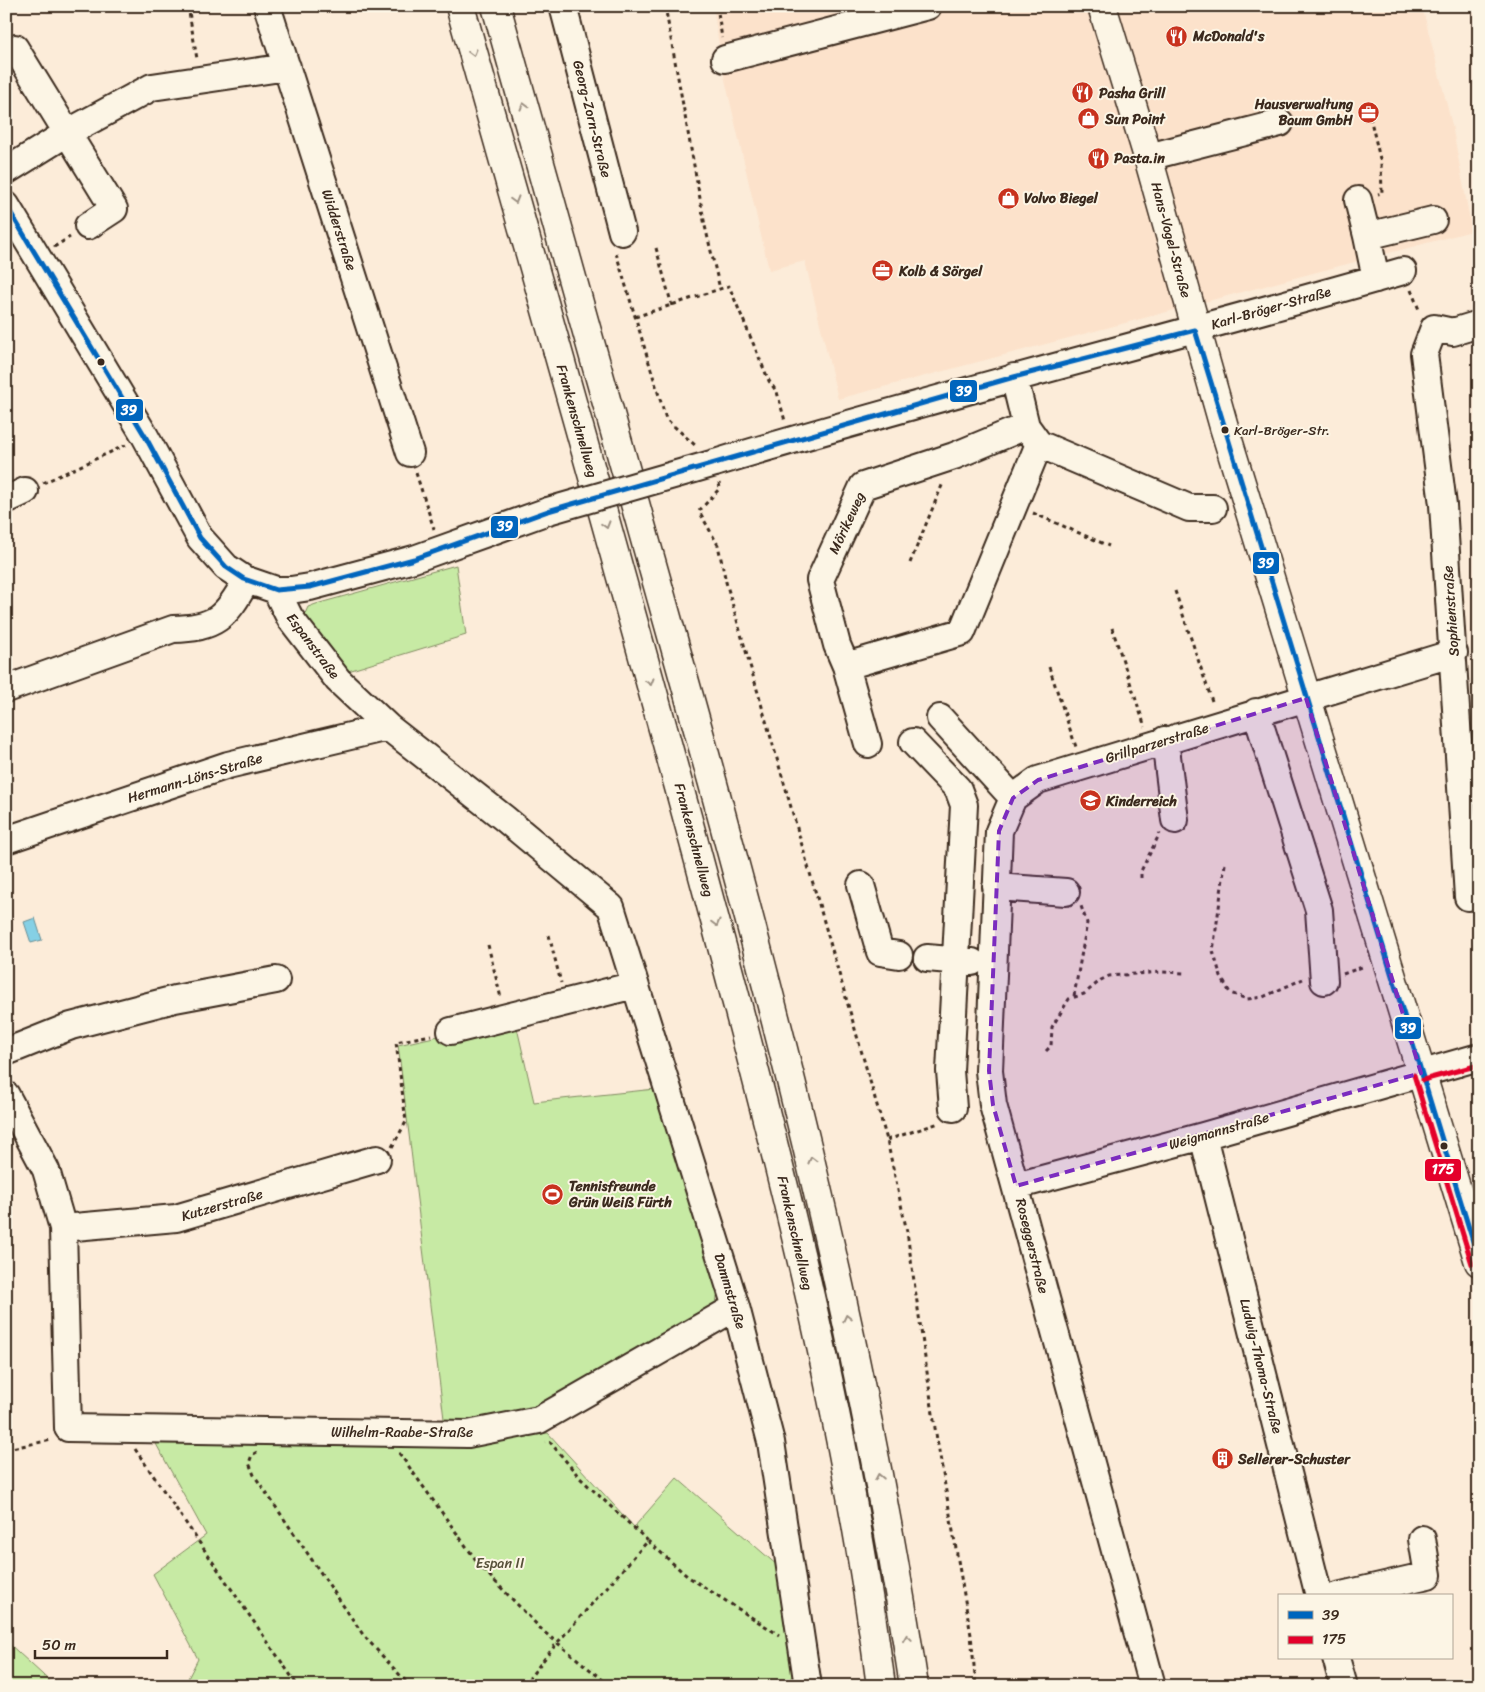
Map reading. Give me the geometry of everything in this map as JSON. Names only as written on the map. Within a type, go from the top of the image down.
[{"type":"main road","name":"Frankenschnellweg","points":[[460,6],[674,766],[778,1158],[836,1422],[859,1548],[881,1686]]},
{"type":"main road","points":[[496,6],[712,777],[810,1152],[867,1415],[896,1568],[914,1686]]},
{"type":"main road","name":"Hans-Vogel-Straße","points":[[1102,6],[1148,157],[1195,330],[1385,959],[1479,1262]]},
{"type":"street","name":"Widderstraße","points":[[267,6],[410,453]]},
{"type":"street","name":"Georg-Zorn-Straße","points":[[563,6],[622,232]]},
{"type":"street","points":[[725,59],[856,15],[928,6]]},
{"type":"street","points":[[11,50],[67,133],[114,209],[88,226]]},
{"type":"street","points":[[6,171],[67,133],[152,87],[287,67]]},
{"type":"street","points":[[1148,157],[1280,124]]},
{"type":"street","points":[[1358,200],[1376,279]]},
{"type":"street","points":[[9,214],[145,436],[200,538],[226,567],[246,580],[276,590]]},
{"type":"street","points":[[1367,236],[1433,220]]},
{"type":"street","name":"Karl-Bröger-Straße","points":[[276,590],[310,587],[441,549],[548,511],[1014,377],[1195,330],[1402,271]]},
{"type":"street","points":[[1434,328],[1453,332],[1479,324]]},
{"type":"street","name":"Sophienstraße","points":[[1434,328],[1424,354],[1443,505],[1454,653],[1468,897]]},
{"type":"street","points":[[846,666],[962,632],[1014,505],[1032,435],[1014,377]]},
{"type":"street","points":[[1032,435],[1189,508],[1214,508]]},
{"type":"street","name":"Mörikeweg","points":[[868,744],[846,666],[837,646],[820,580],[863,486],[954,456],[1032,435]]},
{"type":"street","points":[[6,689],[172,629],[196,629],[212,624],[234,604],[246,580]]},
{"type":"street","name":"Espanstraße","points":[[276,590],[290,618],[338,680],[388,727],[504,818],[611,907]]},
{"type":"street","name":"Grillparzerstraße","points":[[1013,798],[1038,780],[1454,653]]},
{"type":"street","points":[[1256,712],[1319,910],[1323,975]]},
{"type":"street","points":[[940,718],[1013,798]]},
{"type":"street","name":"Hermann-Löns-Straße","points":[[6,840],[228,765],[388,727]]},
{"type":"street","points":[[913,742],[958,789],[964,805],[950,1071],[952,1108]]},
{"type":"street","points":[[1158,742],[1175,820]]},
{"type":"street","name":"Roseggerstraße","points":[[1013,798],[999,831],[989,1071],[993,1106],[1152,1686]]},
{"type":"street","points":[[861,885],[880,952],[898,955]]},
{"type":"street","points":[[996,886],[1066,892]]},
{"type":"street","name":"Dammstraße","points":[[611,907],[736,1307],[771,1442],[808,1686]]},
{"type":"street","points":[[927,958],[993,965]]},
{"type":"street","points":[[6,1052],[71,1026],[175,999],[276,980]]},
{"type":"street","points":[[451,1030],[635,985]]},
{"type":"street","name":"Weigmannstraße","points":[[1016,1186],[1204,1136],[1479,1057]]},
{"type":"street","points":[[6,1095],[46,1170],[63,1228],[68,1428]]},
{"type":"street","name":"Ludwig-Thoma-Straße","points":[[1204,1136],[1318,1594]]},
{"type":"street","name":"Kutzerstraße","points":[[63,1228],[176,1218],[377,1159]]},
{"type":"street","name":"Wilhelm-Raabe-Straße","points":[[68,1428],[121,1428],[397,1448],[539,1420],[736,1307]]},
{"type":"street","points":[[1347,1594],[1428,1575],[1422,1539]]},
{"type":"street","points":[[1337,1660],[1344,1686]]},
{"type":"path","points":[[188,6],[201,79]]},
{"type":"path","points":[[665,6],[705,226],[720,289]]},
{"type":"path","points":[[717,6],[725,59]]},
{"type":"path","points":[[1358,200],[1382,193],[1381,163],[1370,117]]},
{"type":"path","points":[[37,258],[88,226]]},
{"type":"path","points":[[622,232],[612,241],[666,419],[715,463],[720,488],[699,511],[718,545],[726,582],[887,1140],[907,1232],[934,1419],[971,1635],[976,1686]]},
{"type":"path","points":[[656,248],[672,306]]},
{"type":"path","points":[[1402,271],[1420,312],[1434,328]]},
{"type":"path","points":[[635,317],[729,286],[769,381],[777,392],[790,441]]},
{"type":"path","points":[[16,495],[145,436]]},
{"type":"path","points":[[410,453],[441,549]]},
{"type":"path","points":[[910,563],[954,456]]},
{"type":"path","points":[[1014,505],[1109,546]]},
{"type":"path","points":[[1175,591],[1220,723]]},
{"type":"path","points":[[1112,628],[1158,742]]},
{"type":"path","points":[[1049,667],[1082,766]]},
{"type":"path","points":[[1141,878],[1141,871],[1163,828],[1175,820]]},
{"type":"path","points":[[1226,864],[1213,951],[1221,977],[1230,993],[1246,999],[1263,997],[1323,975],[1385,959]]},
{"type":"path","points":[[1066,892],[1077,894],[1087,923],[1074,996]]},
{"type":"path","points":[[549,935],[566,1002]]},
{"type":"path","points":[[488,945],[506,1017]]},
{"type":"path","points":[[1046,1051],[1051,1046],[1052,1027],[1062,1014],[1069,999],[1084,994],[1101,980],[1109,976],[1163,972],[1186,973]]},
{"type":"path","points":[[377,1159],[385,1159],[406,1122],[396,1042],[451,1030]]},
{"type":"path","points":[[6,1449],[51,1440],[68,1428]]},
{"type":"path","points":[[121,1428],[298,1686]]},
{"type":"path","points":[[540,1442],[550,1442],[580,1478],[687,1576],[768,1630],[803,1647]]},
{"type":"path","points":[[397,1448],[400,1458],[481,1567],[543,1631],[610,1686]]},
{"type":"path","points":[[267,1452],[257,1452],[252,1455],[249,1462],[254,1475],[364,1636],[410,1686]]},
{"type":"path","points":[[523,1686],[557,1643],[648,1541]]},
{"type":"highlighted area","points":[[1306,698],[1421,1073],[1016,1186],[993,1105],[989,1071],[999,831],[1013,798],[1038,780]]},
{"type":"shaded area","points":[[713,6],[1422,6],[1452,125],[1472,231],[838,399],[805,261],[769,270],[723,71]]},
{"type":"green space","points":[[456,565],[466,635],[345,672],[303,618],[308,607],[316,604]]},
{"type":"green space","name":"Tennisfreunde Grün Weiß Fürth","points":[[515,1019],[534,1102],[655,1089],[719,1286],[714,1314],[537,1413],[445,1427],[398,1045]]},
{"type":"green space","name":"Espan II","points":[[548,1433],[634,1527],[677,1478],[786,1573],[800,1686],[184,1686],[198,1659],[153,1574],[206,1535],[155,1442],[473,1442]]},
{"type":"green space","points":[[6,1641],[55,1686],[6,1686]]},
{"type":"water","points":[[35,918],[42,940],[31,943],[24,922]]},
{"type":"transit line","name":"39","points":[[6,205],[145,436],[200,538],[226,567],[244,579],[276,590],[310,587],[414,559],[548,511],[1014,377],[1195,330]]},
{"type":"transit line","name":"39","points":[[1195,330],[1479,1261]]},
{"type":"transit line","name":"175","points":[[1423,1080],[1479,1065]]},
{"type":"transit line","name":"175","points":[[1414,1075],[1472,1264]]},
{"type":"place","name":"McDonald's","points":[[1177,36]]},
{"type":"place","name":"Pasha Grill","points":[[1083,93]]},
{"type":"place","name":"Hausverwaltung Baum GmbH","points":[[1369,112]]},
{"type":"place","name":"Sun Point","points":[[1089,119]]},
{"type":"place","name":"Pasta.in","points":[[1098,158]]},
{"type":"place","name":"Volvo Biegel","points":[[1008,198]]},
{"type":"place","name":"Kolb & Sörgel","points":[[883,271]]},
{"type":"place","name":"Karl-Bröger-Str.","points":[[1225,430]]},
{"type":"place","name":"Kinderreich","points":[[1090,801]]},
{"type":"place","name":"Tennisfreunde Grün Weiß Fürth","points":[[553,1194]]},
{"type":"place","name":"Sellerer-Schuster","points":[[1222,1459]]}]
